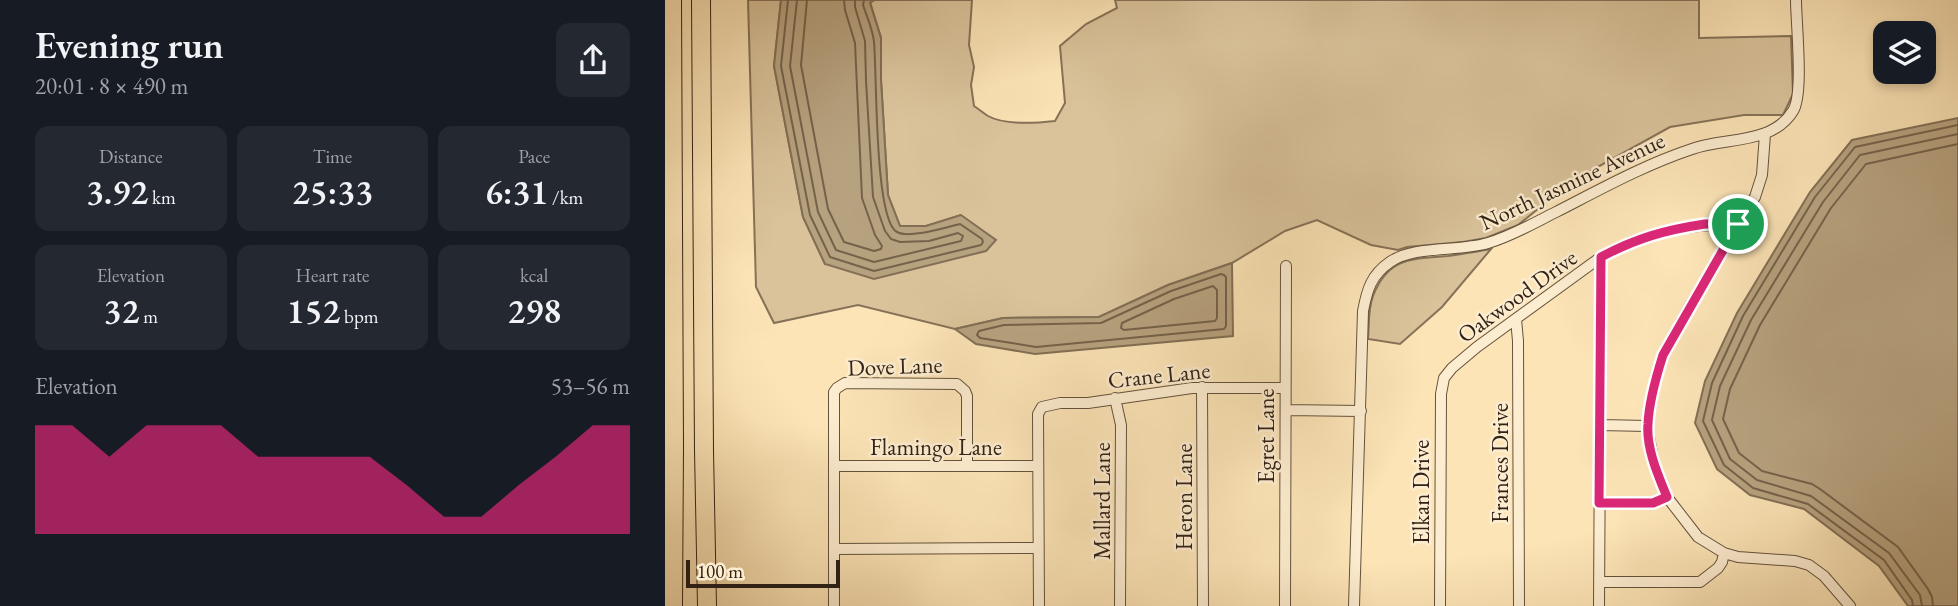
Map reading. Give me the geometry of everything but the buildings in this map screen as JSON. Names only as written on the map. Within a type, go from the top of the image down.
[{"type":"highway","points":[[672,0],[673,606]]},
{"type":"highway","points":[[701,0],[706,606]]},
{"type":"highway","points":[[673,566],[679,606]]},
{"type":"street","name":"North Jasmine Avenue","points":[[1354,606],[1363,311],[1371,280],[1389,262],[1408,253],[1487,243],[1522,230],[1655,162],[1696,147],[1765,134],[1781,126],[1795,109],[1798,92],[1796,0]]},
{"type":"street","points":[[1765,134],[1760,184],[1663,355],[1656,376],[1647,426],[1654,464],[1667,497],[1698,537],[1724,554],[1809,565],[1825,576],[1850,606]]},
{"type":"street","name":"Oakwood Drive","points":[[1444,378],[1476,347],[1601,257],[1655,234],[1705,224],[1738,224]]},
{"type":"street","points":[[1599,606],[1601,257]]},
{"type":"street","name":"Egret Lane","points":[[1285,606],[1286,266]]},
{"type":"street","name":"Frances Drive","points":[[1516,319],[1519,606]]},
{"type":"street","name":"Elkan Drive","points":[[1440,606],[1441,394],[1444,378]]},
{"type":"street","name":"Dove Lane","points":[[834,466],[834,392],[845,383],[957,384],[967,396],[967,466]]},
{"type":"street","name":"Crane Lane","points":[[1038,466],[1039,409],[1042,407],[1056,403],[1089,403],[1202,387],[1285,388]]},
{"type":"street","name":"Heron Lane","points":[[1202,387],[1203,606]]},
{"type":"street","name":"Mallard Lane","points":[[1115,398],[1121,425],[1121,606]]},
{"type":"street","points":[[1286,410],[1361,411]]},
{"type":"street","points":[[1600,425],[1647,426]]},
{"type":"street","points":[[834,466],[834,606]]},
{"type":"street","name":"Flamingo Lane","points":[[834,466],[1038,466]]},
{"type":"street","points":[[1038,466],[1039,606]]},
{"type":"street","points":[[1599,503],[1653,503],[1667,497]]},
{"type":"street","points":[[834,549],[1038,548]]},
{"type":"street","points":[[1599,582],[1700,582],[1718,568],[1724,554]]},
{"type":"shaded area","points":[[748,0],[781,0],[774,66],[803,217],[825,264],[961,215],[926,226],[900,226],[888,195],[881,38],[870,2],[874,0],[972,0],[969,45],[974,67],[971,85],[974,106],[988,116],[1011,122],[1055,121],[1065,103],[1060,46],[1086,24],[1117,8],[1115,0],[1699,0],[1699,38],[1791,36],[1793,94],[1783,115],[1744,115],[1670,127],[1574,180],[1518,225],[1486,238],[1398,250],[1371,245],[1317,220],[1285,231],[1232,263],[1168,285],[1099,317],[1003,318],[955,329],[858,305],[774,323],[756,287]]},
{"type":"shaded area","points":[[1491,249],[1442,307],[1400,344],[1368,339],[1369,311],[1373,296],[1379,283],[1394,267],[1412,260]]},
{"type":"water","points":[[781,0],[874,0],[870,3],[881,38],[888,195],[900,226],[926,226],[961,215],[996,240],[986,251],[874,279],[825,264],[803,217],[774,66]]},
{"type":"water","points":[[1958,118],[1958,606],[1908,606],[1879,566],[1804,509],[1750,495],[1717,469],[1695,423],[1705,381],[1737,313],[1810,192],[1852,140]]},
{"type":"water","points":[[1232,263],[1233,336],[1035,354],[976,344],[955,329],[1003,318],[1099,317],[1168,285]]},
{"type":"route","points":[[1705,224],[1738,224],[1663,355],[1656,376],[1647,426],[1654,464],[1667,497],[1653,503],[1599,503],[1601,257],[1655,234],[1705,224]]}]
